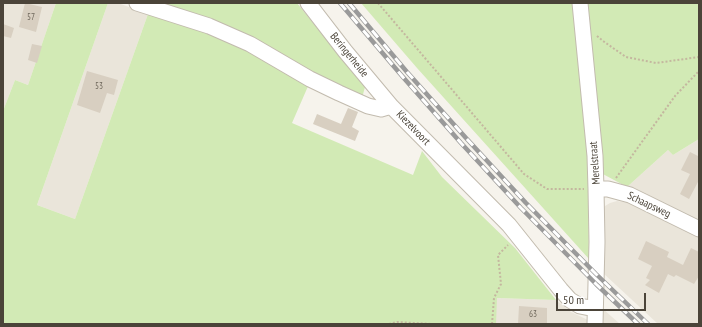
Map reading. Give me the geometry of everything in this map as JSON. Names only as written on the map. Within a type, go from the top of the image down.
[{"type":"street","name":"Kiezelvoort","points":[[137,3],[209,26],[250,44],[310,79],[368,106],[381,108],[391,106],[509,225],[570,300],[580,306],[596,308]]},
{"type":"street","name":"Beringerheide","points":[[308,3],[344,51],[391,106]]},
{"type":"street","name":"Merelstraat","points":[[580,3],[595,156],[602,189],[595,324]]},
{"type":"street","name":"Schaapsweg","points":[[602,189],[630,195],[699,229]]},
{"type":"path","points":[[378,3],[524,174],[547,188],[602,189],[675,96],[699,71]]},
{"type":"path","points":[[582,21],[603,41],[626,57],[656,63],[699,57]]},
{"type":"path","points":[[492,324],[494,298],[501,284],[498,255],[518,236]]},
{"type":"path","points":[[389,324],[397,322],[432,324]]},
{"type":"shaded area","points":[[3,3],[56,3],[28,85],[15,80],[3,111]]},
{"type":"shaded area","points":[[108,3],[118,3],[148,14],[75,219],[37,205]]},
{"type":"shaded area","points":[[699,139],[699,222],[627,187],[668,150],[673,155]]},
{"type":"shaded area","points":[[617,201],[635,204],[699,235],[699,324],[658,324],[603,273],[602,211],[605,206]]},
{"type":"shaded area","points":[[496,298],[556,300],[571,312],[588,320],[588,324],[496,324]]},
{"type":"shaded area","points":[[603,309],[620,324],[602,324]]},
{"type":"green space","points":[[56,3],[108,3],[37,205],[75,219],[148,14],[207,30],[248,48],[309,84],[292,123],[413,175],[422,151],[442,177],[515,248],[556,300],[497,298],[496,324],[3,324],[3,111],[15,80],[28,85]]},
{"type":"green space","points":[[153,3],[297,3],[365,87],[362,98]]},
{"type":"green space","points":[[361,3],[699,3],[699,139],[673,155],[668,150],[627,187],[601,173],[588,172],[589,259],[417,68]]},
{"type":"building","points":[[25,3],[42,7],[36,32],[19,27]]},
{"type":"building","points":[[3,24],[14,28],[11,38],[3,36]]},
{"type":"building","points":[[32,44],[42,46],[37,63],[28,60]]},
{"type":"building","points":[[87,71],[118,80],[114,95],[107,93],[100,113],[77,105]]},
{"type":"building","points":[[348,108],[358,112],[352,127],[359,131],[355,141],[313,124],[317,114],[341,124]]},
{"type":"building","points":[[690,152],[698,156],[699,155],[699,180],[689,199],[680,194],[690,174],[681,170]]},
{"type":"building","points":[[646,241],[669,252],[667,257],[683,265],[691,248],[699,252],[699,276],[694,284],[676,275],[674,277],[668,274],[659,293],[645,285],[650,280],[646,278],[652,266],[638,259]]},
{"type":"building","points":[[519,306],[547,308],[547,324],[518,324]]},
{"type":"railway","points":[[340,3],[461,143],[521,208],[638,324]]},
{"type":"railway","points":[[349,3],[407,72],[526,203],[648,324]]}]
